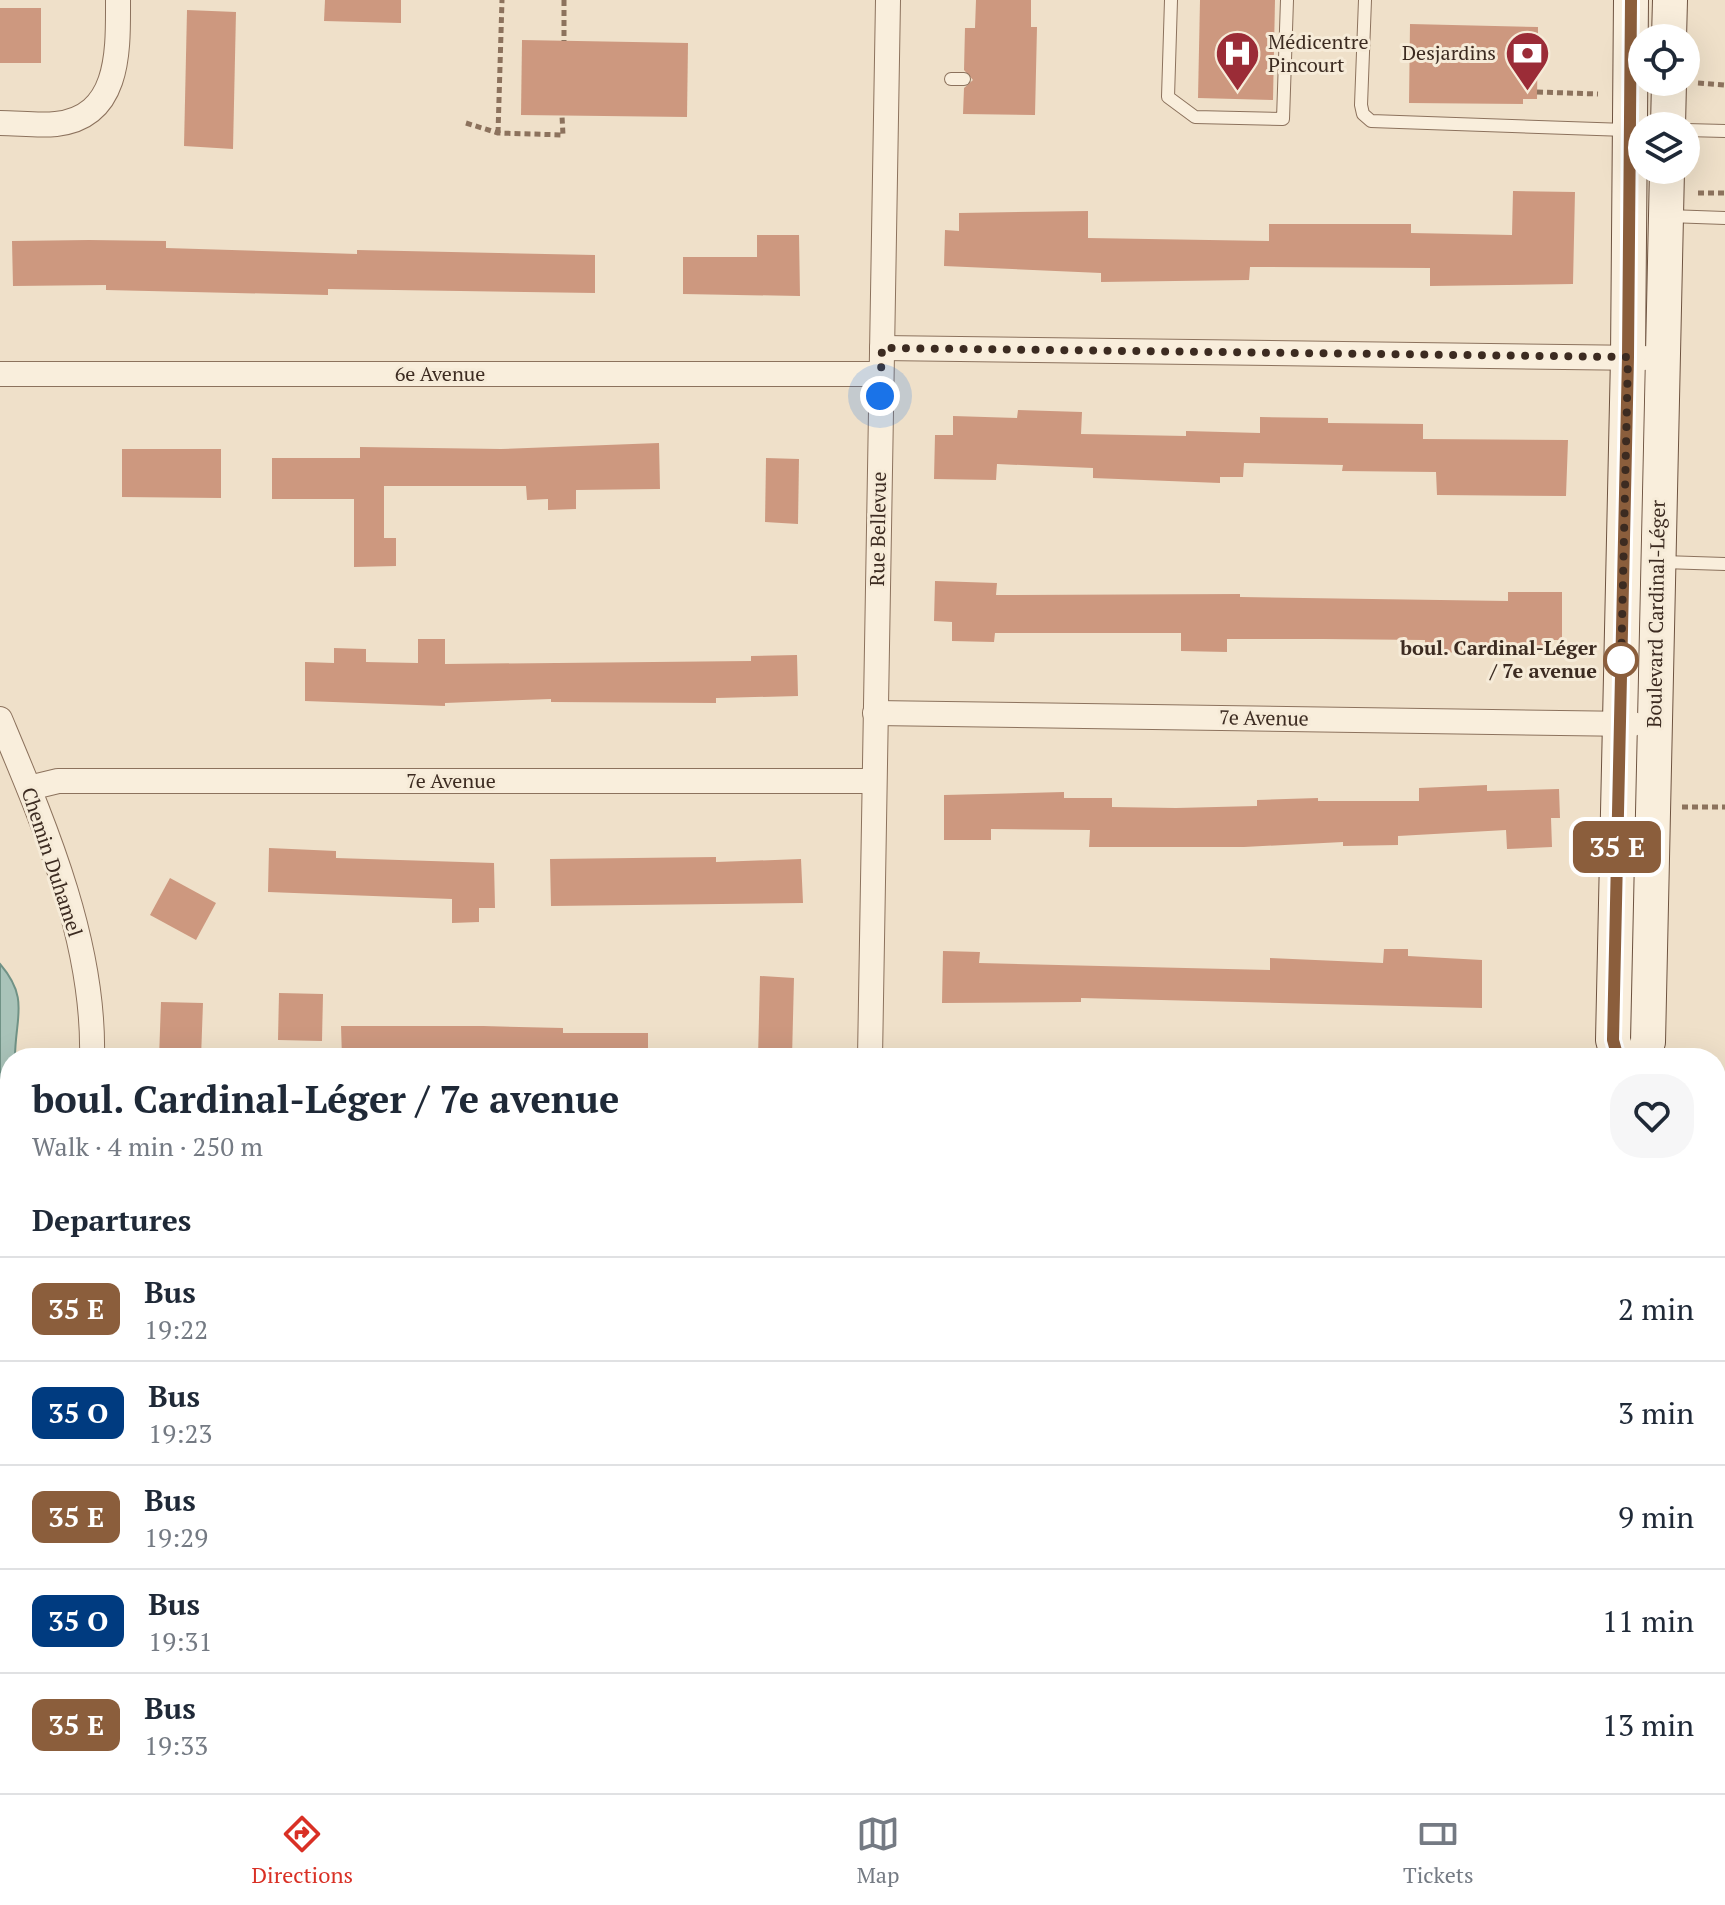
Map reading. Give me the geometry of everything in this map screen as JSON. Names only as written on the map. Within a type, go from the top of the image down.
[{"type":"street","points":[[0,123],[58,124],[96,107],[113,78],[118,0]]},
{"type":"street","name":"Rue Bellevue","points":[[870,1048],[888,0]]},
{"type":"street","name":"Boulevard Cardinal-Léger","points":[[1631,0],[1635,112]]},
{"type":"street","points":[[1669,24],[1670,0]]},
{"type":"street","name":"Boulevard Cardinal-Léger","points":[[1615,1048],[1620,724],[1663,358],[1643,184]]},
{"type":"street","name":"Boulevard Cardinal-Léger","points":[[1646,1048],[1653,724],[1628,357],[1647,216],[1661,184]]},
{"type":"street","points":[[882,348],[1663,358]]},
{"type":"street","name":"6e Avenue","points":[[0,374],[880,374]]},
{"type":"street","name":"7e Avenue","points":[[875,713],[1653,724]]},
{"type":"street","name":"Chemin Duhamel","points":[[0,719],[29,788],[74,926],[91,1021],[92,1048]]},
{"type":"street","name":"7e Avenue","points":[[29,788],[58,781],[874,781]]},
{"type":"lane","points":[[1171,0],[1168,97],[1195,117],[1283,119],[1287,0]]},
{"type":"lane","points":[[1365,0],[1361,105],[1363,114],[1371,121],[1628,130]]},
{"type":"lane","points":[[1700,130],[1725,131]]},
{"type":"lane","points":[[1647,216],[1725,218]]},
{"type":"lane","points":[[1641,561],[1725,564]]},
{"type":"path","points":[[498,133],[502,0]]},
{"type":"path","points":[[564,0],[564,41]]},
{"type":"path","points":[[1700,84],[1725,85]]},
{"type":"path","points":[[1537,92],[1598,94]]},
{"type":"path","points":[[466,123],[498,133],[563,135],[562,116]]},
{"type":"path","points":[[1693,193],[1725,193]]},
{"type":"path","points":[[1682,807],[1725,807]]},
{"type":"shaded area","points":[[0,964],[15,988],[19,1009],[16,1048],[0,1048]]},
{"type":"building","points":[[325,0],[401,0],[401,23],[324,21]]},
{"type":"building","points":[[976,0],[1031,0],[1031,27],[1037,27],[1035,115],[963,114],[964,88],[973,80],[964,70],[965,28],[975,28]]},
{"type":"building","points":[[1200,0],[1275,0],[1273,100],[1198,98]]},
{"type":"building","points":[[0,8],[41,8],[41,63],[0,63]]},
{"type":"building","points":[[187,10],[236,12],[233,149],[184,146]]},
{"type":"building","points":[[1410,24],[1538,27],[1537,99],[1523,99],[1523,104],[1409,103]]},
{"type":"building","points":[[522,40],[688,43],[687,117],[521,115]]},
{"type":"building","points":[[1513,191],[1575,192],[1573,284],[1430,286],[1430,268],[1250,267],[1249,280],[1101,282],[1101,273],[944,266],[945,230],[959,231],[959,213],[1088,211],[1088,238],[1269,241],[1269,224],[1411,224],[1411,233],[1512,235]]},
{"type":"building","points":[[757,235],[799,235],[800,296],[683,294],[683,257],[757,257]]},
{"type":"building","points":[[12,241],[166,241],[166,248],[357,254],[357,250],[595,255],[595,293],[328,289],[328,295],[106,290],[106,285],[13,286]]},
{"type":"building","points":[[1018,410],[1082,412],[1081,434],[1186,436],[1186,431],[1260,433],[1260,417],[1328,418],[1328,423],[1423,424],[1423,439],[1568,440],[1566,496],[1437,495],[1436,472],[1342,471],[1343,465],[1244,463],[1243,477],[1220,477],[1220,483],[1093,478],[1093,468],[997,464],[996,480],[934,479],[935,435],[953,435],[953,416],[1017,418]]},
{"type":"building","points":[[659,443],[660,489],[576,490],[576,509],[548,510],[548,499],[527,500],[526,486],[384,486],[384,538],[396,538],[396,566],[354,567],[354,499],[272,499],[272,458],[360,458],[360,447],[501,449]]},
{"type":"building","points":[[122,449],[221,449],[221,498],[122,497]]},
{"type":"building","points":[[766,458],[799,459],[798,524],[765,522]]},
{"type":"building","points":[[935,581],[997,583],[996,595],[1240,594],[1240,597],[1508,601],[1508,592],[1562,592],[1562,640],[1550,640],[1550,650],[1485,650],[1485,653],[1425,652],[1425,640],[1323,639],[1227,639],[1227,652],[1181,651],[1181,633],[995,633],[994,642],[952,641],[952,622],[934,621]]},
{"type":"building","points":[[418,639],[445,639],[445,664],[751,661],[751,656],[797,655],[798,696],[716,698],[716,703],[551,702],[551,699],[445,703],[445,706],[305,701],[305,662],[334,663],[334,648],[366,649],[366,662],[418,663]]},
{"type":"building","points":[[1487,785],[1487,791],[1559,789],[1560,818],[1551,818],[1552,847],[1507,849],[1506,830],[1398,836],[1398,845],[1343,846],[1343,842],[1244,847],[1089,847],[1090,830],[991,829],[991,840],[944,840],[944,795],[1064,792],[1064,798],[1112,798],[1112,807],[1176,808],[1257,806],[1257,800],[1318,798],[1318,801],[1419,801],[1419,788]]},
{"type":"building","points":[[269,848],[336,851],[336,858],[494,863],[495,908],[479,908],[479,922],[452,923],[452,899],[268,892]]},
{"type":"building","points":[[716,857],[716,862],[801,859],[803,903],[551,906],[550,859]]},
{"type":"building","points":[[170,878],[216,903],[196,940],[150,915]]},
{"type":"building","points":[[1384,949],[1408,949],[1408,956],[1482,960],[1482,1008],[1081,998],[1081,1002],[942,1003],[943,951],[980,952],[979,963],[1270,970],[1270,958],[1383,963]]},
{"type":"building","points":[[760,976],[794,978],[792,1048],[758,1048]]},
{"type":"building","points":[[279,993],[323,994],[322,1041],[278,1040]]},
{"type":"building","points":[[161,1002],[203,1003],[201,1048],[159,1048]]},
{"type":"building","points":[[341,1026],[483,1026],[563,1028],[563,1033],[648,1033],[648,1048],[342,1048]]},
{"type":"bus line","points":[[1614,1048],[1628,357],[1631,0]]},
{"type":"place","name":"Desjardins","points":[[1527,92]]},
{"type":"place","name":"Médicentre Pincourt","points":[[1237,93]]},
{"type":"place","name":"boul. Cardinal-Léger / 7e avenue","points":[[1621,660]]},
{"type":"route","points":[[880,396],[882,348],[1628,357],[1621,669],[1621,660]]}]
